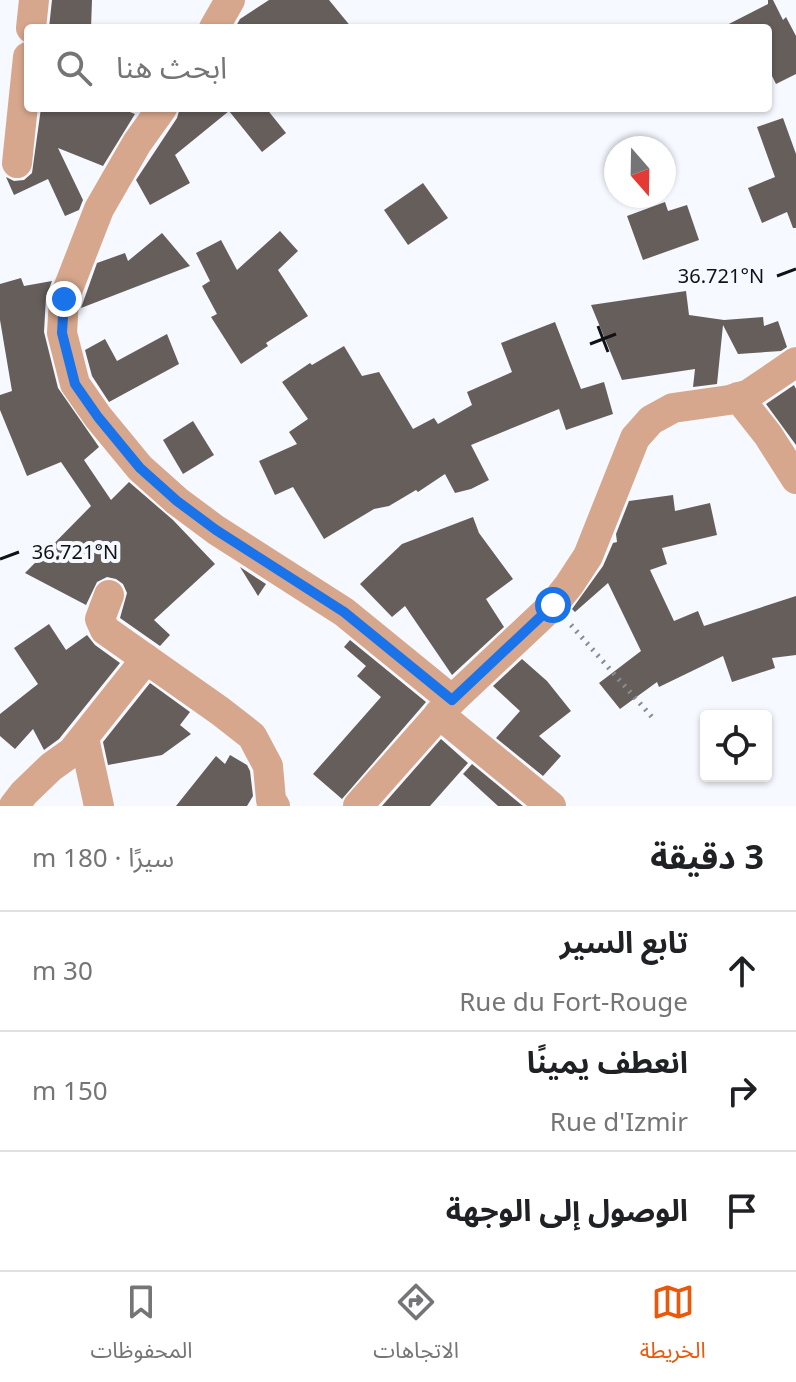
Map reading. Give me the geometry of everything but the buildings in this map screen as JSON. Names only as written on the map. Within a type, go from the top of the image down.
[{"type":"street","points":[[31,24],[34,0]]},
{"type":"street","points":[[216,24],[230,0]]},
{"type":"street","points":[[17,163],[24,96]]},
{"type":"street","points":[[159,112],[137,143],[99,209],[64,299],[62,333],[75,384],[140,468],[177,501],[216,530],[344,612],[551,806]]},
{"type":"street","points":[[358,806],[446,707],[553,605],[588,556],[635,438],[651,420],[673,408],[749,394],[796,362]]},
{"type":"street","points":[[738,397],[768,435],[796,479]]},
{"type":"street","points":[[109,595],[100,619],[105,630],[252,736],[268,766],[271,800],[275,806]]},
{"type":"street","points":[[14,806],[51,767],[72,752],[146,659]]},
{"type":"street","points":[[84,738],[99,806]]},
{"type":"path","points":[[553,605],[652,717]]},
{"type":"route","points":[[64,299],[62,333],[75,384],[140,468],[216,530],[344,612],[452,700],[553,605]]}]
